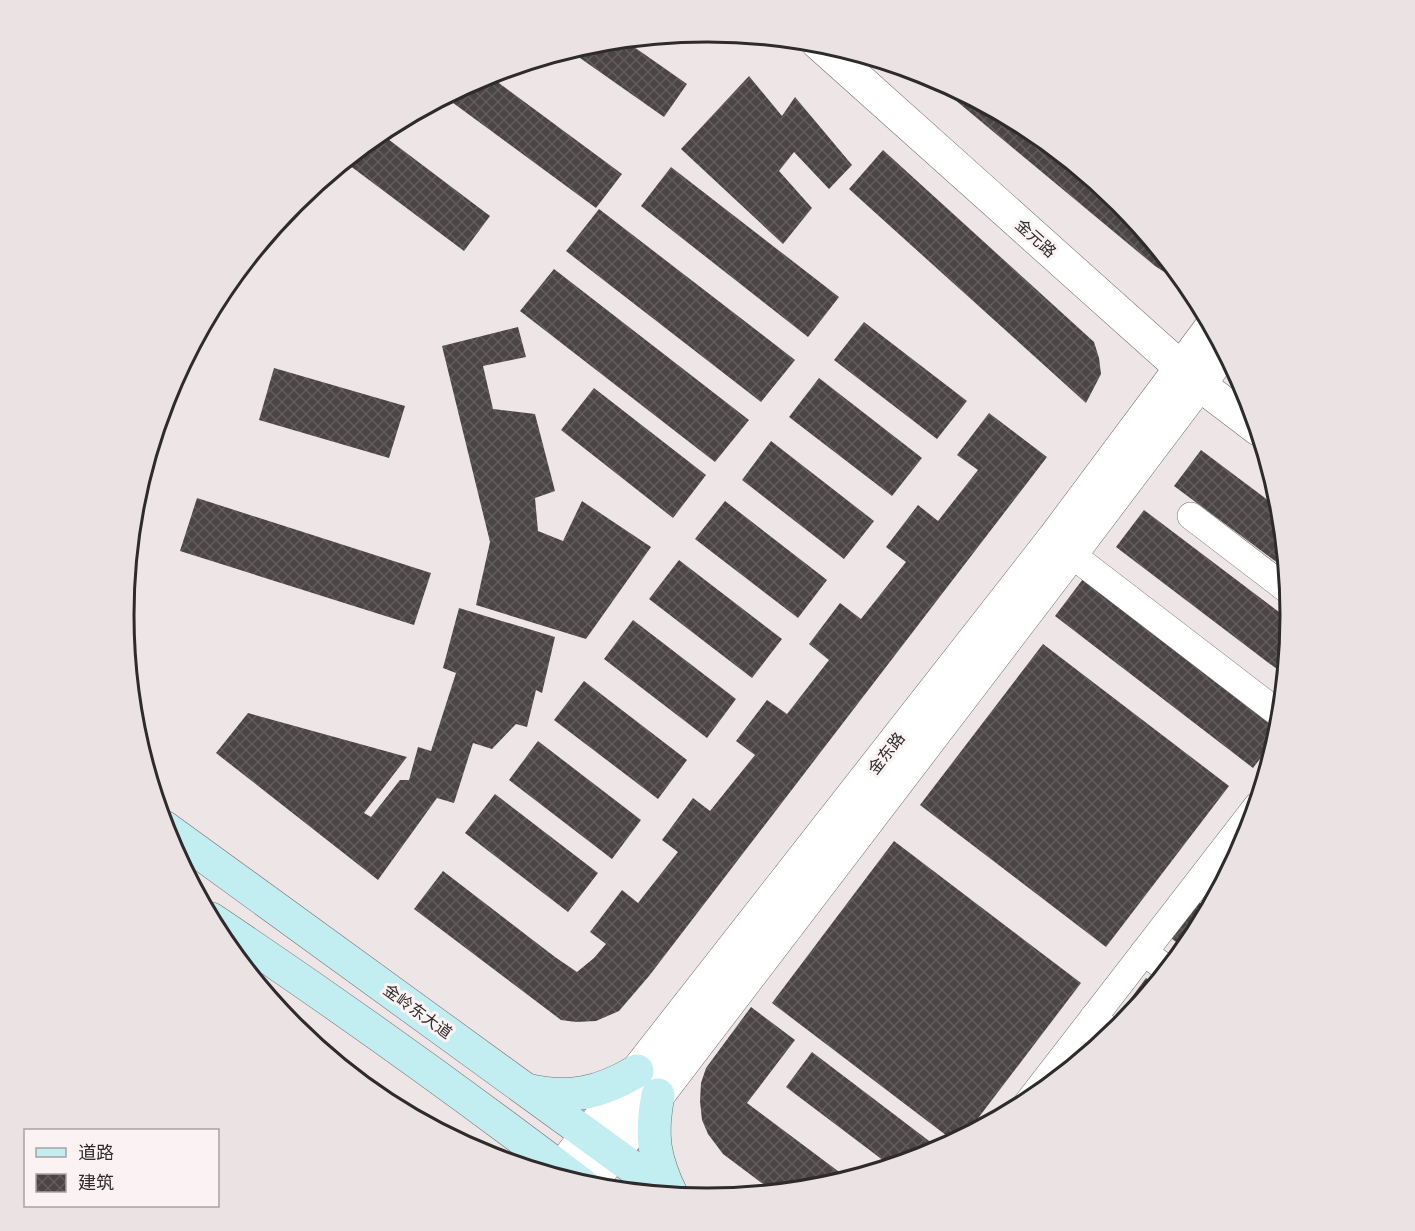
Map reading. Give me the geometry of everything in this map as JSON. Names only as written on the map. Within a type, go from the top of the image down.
[{"type":"main road","points":[[173,823],[195,849]]},
{"type":"main road","name":"金岭东大道","points":[[179,838],[659,1187]]},
{"type":"main road","points":[[229,931],[490,1115],[559,1169]]},
{"type":"main road","points":[[526,1090],[562,1095],[597,1090],[617,1082],[647,1083],[654,1115],[653,1135],[656,1156],[668,1188]]},
{"type":"main road","points":[[490,1115],[504,1128],[520,1158]]},
{"type":"street","name":"金元路","points":[[833,56],[1190,376],[1247,420]]},
{"type":"street","name":"金东路","points":[[647,1083],[1071,554],[1190,376],[1208,336]]},
{"type":"street","name":"金东路","points":[[577,1173],[647,1083],[1054,538],[1190,376],[1218,355]]},
{"type":"street","points":[[1191,516],[1280,584]]},
{"type":"street","points":[[1071,554],[1273,709]]},
{"type":"street","points":[[1049,1075],[1144,952],[1211,884],[1228,855]]},
{"type":"street","points":[[1144,952],[1162,965]]},
{"type":"street","points":[[1093,1017],[1106,1028]]},
{"type":"building","points":[[634,47],[687,84],[664,117],[579,57]]},
{"type":"building","points":[[749,76],[782,116],[795,97],[852,165],[829,189],[794,152],[779,171],[812,208],[783,244],[681,149]]},
{"type":"building","points":[[498,82],[622,174],[596,208],[452,102]]},
{"type":"building","points":[[951,97],[1026,139],[1086,184],[1139,237],[1168,274]]},
{"type":"building","points":[[388,139],[490,216],[464,251],[351,167]]},
{"type":"building","points":[[883,150],[1094,342],[1101,374],[1086,403],[849,189]]},
{"type":"building","points":[[671,167],[839,297],[808,337],[641,206]]},
{"type":"building","points":[[599,209],[795,360],[761,402],[566,251]]},
{"type":"building","points":[[554,269],[749,420],[715,462],[520,311]]},
{"type":"building","points":[[864,322],[967,401],[937,439],[834,360]]},
{"type":"building","points":[[518,327],[526,357],[483,366],[493,409],[535,414],[555,491],[535,498],[538,531],[563,541],[582,501],[651,547],[586,639],[476,605],[490,542],[442,346]]},
{"type":"building","points":[[274,368],[405,406],[389,458],[259,420]]},
{"type":"building","points":[[819,378],[922,458],[892,496],[789,417]]},
{"type":"building","points":[[594,388],[706,475],[673,518],[561,430]]},
{"type":"building","points":[[989,413],[1047,457],[649,976],[619,1011],[596,1021],[561,1020],[414,909],[443,871],[577,972],[594,958],[606,944],[590,932],[622,890],[638,903],[678,852],[662,840],[693,798],[710,811],[755,755],[736,741],[767,700],[787,714],[829,660],[809,644],[840,603],[861,619],[906,562],[886,547],[918,505],[938,521],[978,470],[957,455]]},
{"type":"building","points":[[771,441],[874,521],[844,559],[742,480]]},
{"type":"building","points":[[1201,450],[1269,501],[1278,564],[1174,486]]},
{"type":"building","points":[[197,498],[431,573],[414,625],[180,551]]},
{"type":"building","points":[[725,501],[827,580],[798,618],[695,539]]},
{"type":"building","points":[[1144,510],[1281,613],[1278,670],[1116,547]]},
{"type":"building","points":[[679,560],[782,639],[752,678],[649,599]]},
{"type":"building","points":[[1083,579],[1271,723],[1263,755],[1253,768],[1055,616]]},
{"type":"building","points":[[459,608],[555,637],[542,693],[536,690],[527,727],[516,724],[492,749],[473,743],[454,803],[437,798],[378,880],[216,753],[248,713],[407,757],[364,813],[371,817],[400,780],[409,780],[418,747],[431,751],[456,673],[443,668]]},
{"type":"building","points":[[633,620],[736,699],[707,738],[604,659]]},
{"type":"building","points":[[1043,644],[1229,786],[1106,947],[920,805]]},
{"type":"building","points":[[584,681],[687,760],[658,799],[554,720]]},
{"type":"building","points":[[538,741],[641,820],[612,859],[509,780]]},
{"type":"building","points":[[495,794],[598,873],[568,912],[465,833]]},
{"type":"building","points":[[894,841],[1081,983],[975,1122],[947,1136],[772,1003]]},
{"type":"building","points":[[1199,902],[1202,905],[1178,943],[1171,938]]},
{"type":"building","points":[[1146,978],[1150,981],[1139,994],[1120,1013]]},
{"type":"building","points":[[751,1007],[795,1040],[747,1103],[840,1173],[765,1186],[723,1154],[708,1134],[702,1120],[701,1083],[706,1068]]},
{"type":"building","points":[[812,1052],[932,1143],[884,1161],[786,1087]]}]
